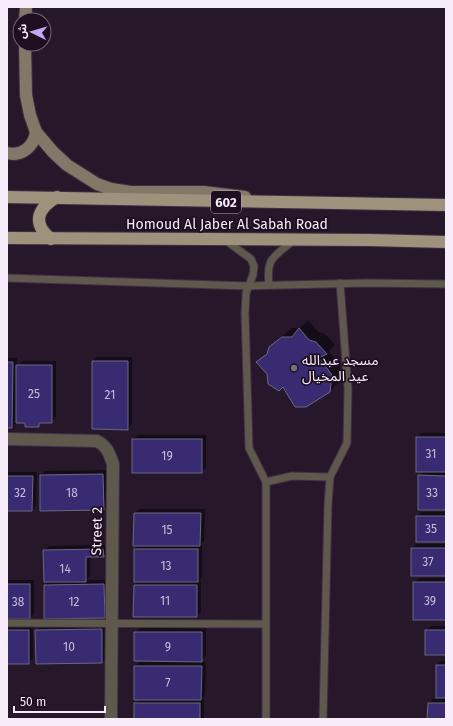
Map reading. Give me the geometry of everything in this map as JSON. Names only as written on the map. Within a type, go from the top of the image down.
[{"type":"main road","name":"Homoud Al Jaber Al Sabah Road","points":[[7,197],[446,205]]},
{"type":"main road","points":[[51,239],[44,234],[40,226],[39,218],[42,209],[47,203],[57,197]]},
{"type":"main road","name":"Homoud Al Jaber Al Sabah Road","points":[[7,238],[446,242]]},
{"type":"street","points":[[26,52],[26,95],[30,115],[36,132],[67,166],[111,190],[131,192],[203,192],[274,203]]},
{"type":"street","points":[[7,153],[19,154],[26,151],[35,140],[36,132]]},
{"type":"street","name":"Street 2","points":[[7,439],[97,441],[104,444],[109,452],[113,464],[111,719]]},
{"type":"lane","points":[[225,240],[251,259],[254,266],[253,275],[246,293],[249,448],[266,482],[266,719]]},
{"type":"lane","points":[[269,285],[268,266],[273,258],[294,240]]},
{"type":"lane","points":[[7,278],[248,286],[340,283],[446,284]]},
{"type":"lane","points":[[323,719],[326,565],[330,477],[347,443],[348,389],[340,283]]},
{"type":"lane","points":[[266,482],[292,476],[330,477]]},
{"type":"lane","points":[[7,623],[266,624]]},
{"type":"building","name":"مسجد عبدالله عيد المخيال","points":[[299,328],[309,340],[316,342],[327,354],[319,358],[332,375],[330,392],[306,407],[295,407],[283,387],[279,391],[268,384],[267,374],[256,362],[267,354],[269,347],[282,337],[292,337]]},
{"type":"building","points":[[92,361],[128,361],[128,430],[92,429]]},
{"type":"building","points":[[7,362],[13,362],[12,428],[7,428]]},
{"type":"building","points":[[16,365],[52,365],[52,423],[39,423],[39,427],[25,427],[25,423],[16,423]]},
{"type":"building","points":[[416,437],[446,437],[446,472],[416,472]]},
{"type":"building","points":[[132,439],[202,439],[202,473],[132,473]]},
{"type":"building","points":[[103,474],[104,510],[40,511],[40,475]]},
{"type":"building","points":[[418,475],[446,476],[446,510],[418,510]]},
{"type":"building","points":[[7,476],[33,476],[32,511],[7,511]]},
{"type":"building","points":[[134,513],[201,513],[200,546],[133,546]]},
{"type":"building","points":[[416,516],[446,516],[446,542],[416,542]]},
{"type":"building","points":[[411,548],[446,548],[446,576],[411,576]]},
{"type":"building","points":[[103,549],[104,557],[86,557],[86,582],[44,582],[43,550]]},
{"type":"building","points":[[134,549],[198,549],[198,582],[134,582]]},
{"type":"building","points":[[413,582],[446,582],[446,620],[413,620]]},
{"type":"building","points":[[7,584],[30,584],[30,619],[7,619]]},
{"type":"building","points":[[104,584],[105,618],[44,619],[44,585]]},
{"type":"building","points":[[134,585],[197,585],[197,617],[133,617]]},
{"type":"building","points":[[102,629],[102,663],[36,664],[35,630]]},
{"type":"building","points":[[7,630],[29,630],[29,664],[7,664]]},
{"type":"building","points":[[425,630],[446,630],[446,655],[425,655]]},
{"type":"building","points":[[134,632],[202,632],[202,662],[134,661]]},
{"type":"building","points":[[436,665],[446,665],[446,698],[436,698]]},
{"type":"building","points":[[134,666],[202,666],[201,700],[134,700]]},
{"type":"building","points":[[134,703],[200,703],[200,719],[134,719]]},
{"type":"building","points":[[428,703],[446,703],[446,719],[427,719]]},
{"type":"place","name":"مسجد عبدالله عيد المخيال","points":[[294,368]]}]
